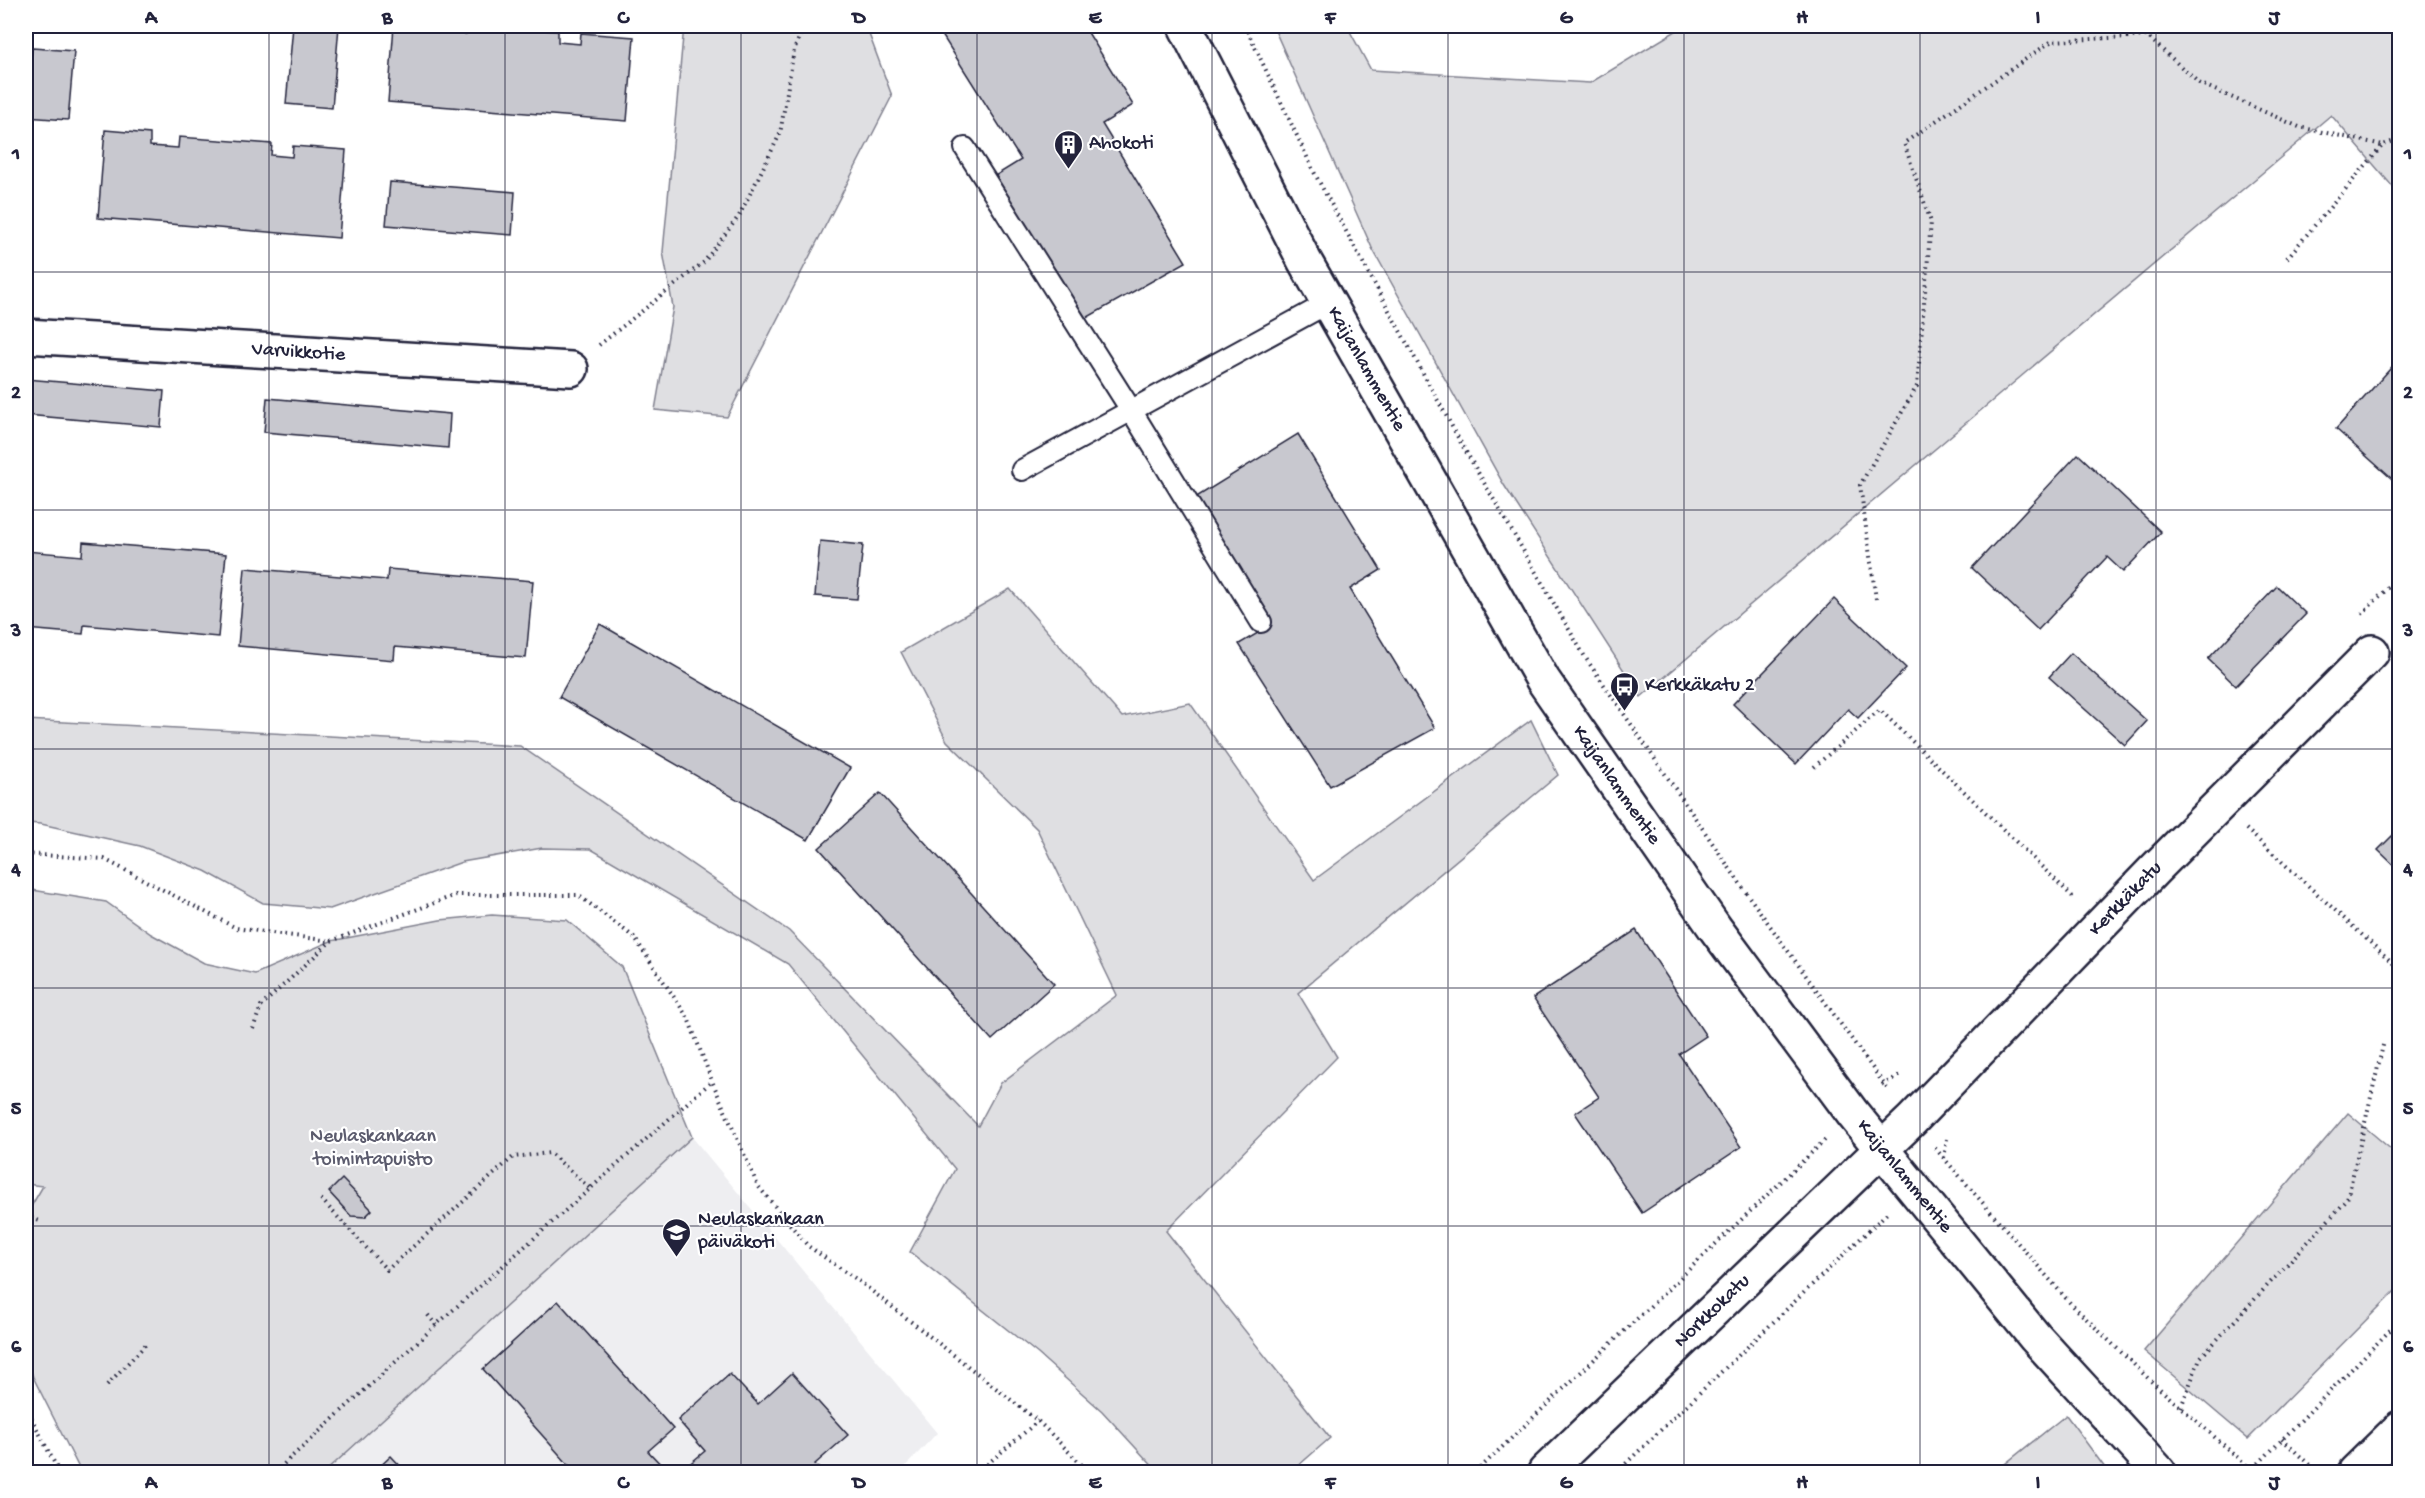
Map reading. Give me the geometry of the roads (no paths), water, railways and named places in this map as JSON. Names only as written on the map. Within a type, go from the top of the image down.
[{"type":"street","name":"Kaijanlammentie","points":[[1185,26],[1294,241],[1543,680],[1715,928],[1853,1114],[2035,1338],[2159,1473]]},
{"type":"street","name":"Varvikkotie","points":[[26,336],[571,369]]},
{"type":"street","name":"Kerkkäkatu","points":[[1882,1149],[2155,869],[2372,652]]},
{"type":"street","name":"Norkkokatu","points":[[1545,1473],[1882,1149]]},
{"type":"street","points":[[2355,1473],[2400,1428]]},
{"type":"lane","points":[[965,148],[1131,410],[1261,622]]},
{"type":"lane","points":[[1022,470],[1329,303]]},
{"type":"place","name":"Ahokoti","points":[[1068,170]]},
{"type":"place","name":"Kerkkäkatu 2","points":[[1624,712]]},
{"type":"place","name":"Neulaskankaan päiväkoti","points":[[677,1258]]},
{"type":"park label","name":"Neulaskankaan toimintapuisto","points":[[373,1148]]}]
